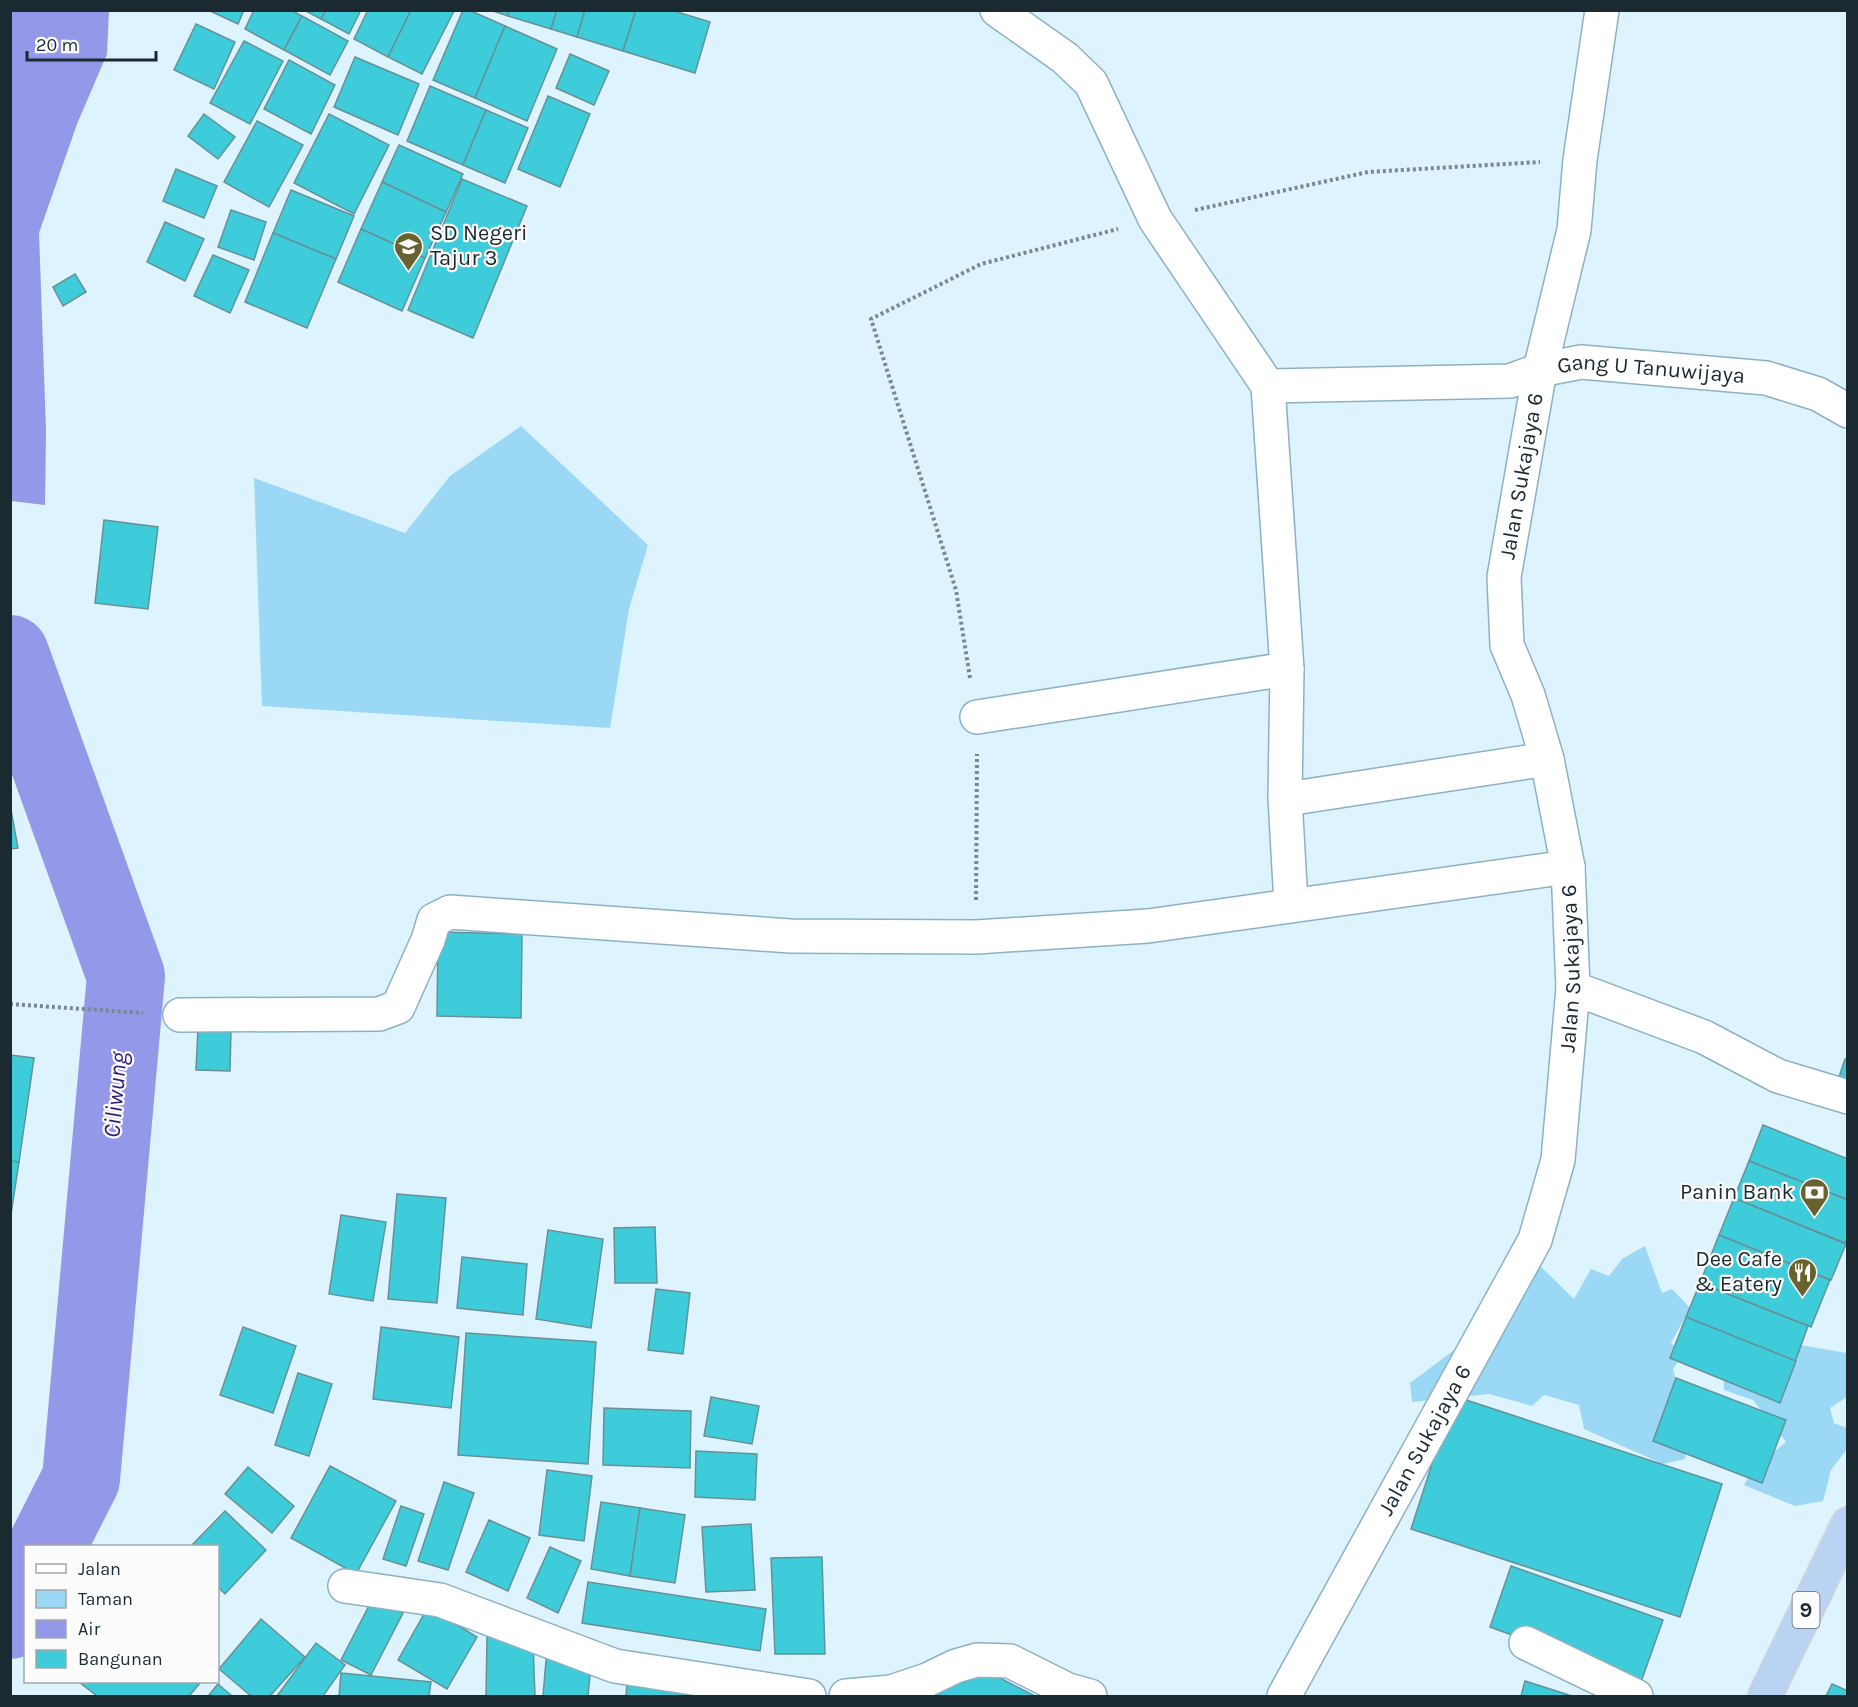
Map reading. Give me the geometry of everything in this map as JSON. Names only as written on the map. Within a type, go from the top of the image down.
[{"type":"highway","name":"9","points":[[1765,1696],[1848,1524]]},
{"type":"street","points":[[997,10],[1065,58],[1091,82],[1155,219],[1268,386],[1287,669],[1285,798],[1291,904]]},
{"type":"street","name":"Jalan Sukajaya 6","points":[[1284,1696],[1535,1240],[1558,1160],[1573,988],[1568,867],[1547,759],[1528,695],[1507,645],[1503,606],[1504,577],[1540,370],[1574,230],[1580,160],[1602,10]]},
{"type":"street","name":"Gang U Tanuwijaya","points":[[1268,386],[1510,381],[1540,370],[1581,362],[1766,378],[1818,394],[1848,411]]},
{"type":"street","points":[[977,717],[1287,669]]},
{"type":"street","points":[[1300,797],[1547,759]]},
{"type":"street","points":[[180,1015],[379,1014],[389,1011],[398,1007],[428,940],[434,920],[450,912],[790,936],[976,937],[1148,926],[1291,904],[1568,867]]},
{"type":"street","points":[[1573,988],[1704,1037],[1778,1076],[1848,1097]]},
{"type":"street","points":[[345,1586],[440,1600],[615,1666],[809,1696]]},
{"type":"street","points":[[1526,1643],[1636,1696]]},
{"type":"street","points":[[846,1696],[891,1692],[977,1660],[1010,1661],[1068,1690],[1090,1696]]},
{"type":"path","points":[[976,937],[977,717],[956,590],[871,319],[981,264],[1155,219],[1368,172],[1580,160]]},
{"type":"path","points":[[10,1004],[180,1015]]},
{"type":"green space","points":[[521,426],[648,545],[629,609],[610,728],[262,706],[254,478],[405,533],[450,476]]},
{"type":"green space","points":[[1645,1246],[1662,1293],[1672,1289],[1690,1308],[1671,1343],[1683,1354],[1673,1369],[1688,1425],[1685,1459],[1663,1464],[1584,1429],[1579,1405],[1544,1395],[1532,1406],[1489,1394],[1412,1402],[1410,1383],[1482,1329],[1537,1263],[1574,1299],[1591,1269],[1609,1276],[1622,1259]]},
{"type":"green space","points":[[1800,1345],[1847,1353],[1847,1397],[1830,1408],[1834,1423],[1847,1428],[1847,1449],[1831,1470],[1823,1501],[1795,1506],[1744,1485],[1754,1468],[1786,1442],[1753,1400],[1724,1390],[1723,1369]]},
{"type":"water","points":[[11,10],[109,11],[107,54],[77,124],[39,233],[46,430],[45,505],[11,501]]},
{"type":"building","points":[[208,10],[244,10],[238,24]]},
{"type":"building","points":[[254,10],[291,10],[302,16],[284,50],[245,29]]},
{"type":"building","points":[[304,10],[326,10],[321,19]]},
{"type":"building","points":[[326,10],[361,10],[349,34],[321,19]]},
{"type":"building","points":[[368,10],[411,10],[388,57],[354,39]]},
{"type":"building","points":[[411,10],[454,11],[422,74],[388,57]]},
{"type":"building","points":[[463,10],[469,10],[505,26],[475,98],[433,80]]},
{"type":"building","points":[[490,10],[509,10],[508,16]]},
{"type":"building","points":[[509,10],[557,10],[551,29],[508,16]]},
{"type":"building","points":[[557,10],[585,10],[577,37],[551,29]]},
{"type":"building","points":[[585,10],[636,10],[623,51],[577,37]]},
{"type":"building","points":[[636,10],[671,10],[710,22],[695,73],[623,51]]},
{"type":"building","points":[[302,16],[348,41],[330,75],[284,50]]},
{"type":"building","points":[[196,24],[235,42],[214,89],[174,70]]},
{"type":"building","points":[[505,26],[557,49],[527,121],[475,98]]},
{"type":"building","points":[[244,41],[283,61],[250,124],[210,103]]},
{"type":"building","points":[[570,54],[609,71],[594,105],[556,88]]},
{"type":"building","points":[[355,57],[419,84],[398,135],[334,107]]},
{"type":"building","points":[[289,60],[335,85],[311,134],[264,109]]},
{"type":"building","points":[[430,86],[486,110],[463,165],[407,141]]},
{"type":"building","points":[[548,96],[590,114],[560,187],[518,169]]},
{"type":"building","points":[[486,110],[528,128],[505,183],[463,165]]},
{"type":"building","points":[[204,114],[235,137],[218,159],[188,136]]},
{"type":"building","points":[[329,114],[389,145],[354,214],[294,183]]},
{"type":"building","points":[[257,121],[303,145],[269,207],[224,182]]},
{"type":"building","points":[[399,145],[463,174],[446,212],[382,182]]},
{"type":"building","points":[[176,169],[217,186],[204,218],[163,201]]},
{"type":"building","points":[[462,179],[527,206],[473,338],[408,310]]},
{"type":"building","points":[[382,182],[446,212],[425,258],[361,229]]},
{"type":"building","points":[[291,190],[354,216],[336,259],[273,233]]},
{"type":"building","points":[[231,210],[266,222],[254,260],[218,247]]},
{"type":"building","points":[[165,222],[204,239],[185,281],[147,262]]},
{"type":"building","points":[[361,229],[425,258],[402,311],[338,282]]},
{"type":"building","points":[[273,233],[336,259],[307,328],[245,302]]},
{"type":"building","points":[[213,255],[249,270],[230,313],[194,296]]},
{"type":"building","points":[[75,274],[86,292],[63,306],[53,287]]},
{"type":"building","points":[[104,520],[158,527],[148,609],[95,603]]},
{"type":"building","points":[[10,804],[18,848],[10,849]]},
{"type":"building","points":[[438,932],[522,934],[521,1018],[437,1016]]},
{"type":"building","points":[[198,1028],[231,1030],[230,1071],[196,1070]]},
{"type":"building","points":[[10,1055],[34,1058],[19,1162],[10,1161]]},
{"type":"building","points":[[1845,1059],[1848,1059],[1848,1081],[1839,1077]]},
{"type":"building","points":[[1763,1125],[1848,1159],[1848,1200],[1749,1161]]},
{"type":"building","points":[[10,1161],[19,1162],[10,1221]]},
{"type":"building","name":"Panin Bank","points":[[1749,1161],[1848,1200],[1848,1236],[1845,1243],[1734,1198]]},
{"type":"building","points":[[397,1194],[446,1198],[437,1303],[388,1299]]},
{"type":"building","points":[[1734,1198],[1846,1244],[1831,1280],[1719,1235]]},
{"type":"building","points":[[341,1215],[386,1222],[373,1301],[329,1294]]},
{"type":"building","points":[[655,1227],[657,1283],[615,1283],[614,1228]]},
{"type":"building","points":[[548,1230],[603,1239],[591,1328],[536,1319]]},
{"type":"building","points":[[1719,1235],[1830,1280],[1811,1327],[1700,1283]]},
{"type":"building","points":[[462,1257],[527,1264],[523,1315],[457,1308]]},
{"type":"building","points":[[1700,1283],[1808,1326],[1795,1362],[1686,1317]]},
{"type":"building","points":[[656,1289],[690,1293],[683,1354],[648,1350]]},
{"type":"building","points":[[1686,1317],[1796,1361],[1780,1403],[1670,1358]]},
{"type":"building","points":[[243,1327],[296,1346],[273,1413],[220,1395]]},
{"type":"building","points":[[381,1327],[459,1337],[451,1408],[373,1399]]},
{"type":"building","points":[[466,1333],[596,1342],[588,1464],[458,1455]]},
{"type":"building","points":[[298,1373],[332,1384],[309,1456],[275,1445]]},
{"type":"building","points":[[1676,1378],[1786,1420],[1762,1483],[1653,1441]]},
{"type":"building","points":[[1454,1396],[1722,1484],[1680,1617],[1411,1529]]},
{"type":"building","points":[[711,1397],[759,1406],[752,1444],[704,1436]]},
{"type":"building","points":[[604,1408],[691,1411],[690,1468],[603,1465]]},
{"type":"building","points":[[696,1451],[757,1454],[755,1500],[695,1497]]},
{"type":"building","points":[[330,1466],[396,1501],[356,1574],[291,1538]]},
{"type":"building","points":[[248,1467],[294,1506],[272,1533],[225,1494]]},
{"type":"building","points":[[547,1470],[592,1476],[584,1541],[539,1535]]},
{"type":"building","points":[[444,1482],[474,1493],[448,1570],[418,1561]]},
{"type":"building","points":[[601,1502],[640,1508],[630,1576],[591,1569]]},
{"type":"building","points":[[401,1506],[424,1514],[406,1566],[383,1559]]},
{"type":"building","points":[[640,1508],[685,1515],[675,1583],[630,1576]]},
{"type":"building","points":[[225,1511],[266,1550],[225,1594],[219,1588],[219,1545],[192,1545]]},
{"type":"building","points":[[489,1520],[530,1538],[508,1591],[466,1572]]},
{"type":"building","points":[[751,1524],[755,1590],[706,1592],[702,1527]]},
{"type":"building","points":[[550,1547],[581,1561],[558,1613],[527,1598]]},
{"type":"building","points":[[822,1557],[825,1654],[775,1654],[771,1558]]},
{"type":"building","points":[[1511,1566],[1663,1620],[1641,1682],[1490,1627]]},
{"type":"building","points":[[588,1582],[766,1609],[760,1651],[582,1623]]},
{"type":"building","points":[[373,1598],[403,1613],[371,1675],[341,1660]]},
{"type":"building","points":[[428,1607],[477,1637],[447,1689],[398,1660]]},
{"type":"building","points":[[261,1619],[305,1657],[270,1696],[251,1696],[219,1669]]},
{"type":"building","points":[[487,1637],[533,1641],[535,1696],[486,1696]]},
{"type":"building","points":[[316,1643],[345,1665],[323,1696],[277,1696]]},
{"type":"building","points":[[547,1649],[591,1665],[588,1696],[543,1696]]},
{"type":"building","points":[[341,1673],[431,1682],[429,1696],[339,1696]]},
{"type":"building","points":[[996,1676],[1035,1696],[925,1696],[934,1679]]},
{"type":"building","points":[[1525,1681],[1572,1696],[1521,1696]]},
{"type":"building","points":[[627,1682],[796,1696],[626,1696]]},
{"type":"building","points":[[80,1683],[200,1683],[189,1696],[97,1696]]},
{"type":"building","points":[[218,1684],[232,1696],[208,1696]]},
{"type":"building","points":[[1832,1684],[1848,1691],[1848,1696],[1826,1696]]},
{"type":"waterway","name":"Ciliwung","points":[[10,654],[126,976],[81,1479],[48,1545]]},
{"type":"waterway","name":"Ciliwung","points":[[10,1620],[24,1594]]},
{"type":"place","name":"SD Negeri Tajur 3","points":[[409,272]]},
{"type":"place","name":"Panin Bank","points":[[1815,1218]]},
{"type":"place","name":"Dee Cafe & Eatery","points":[[1803,1298]]}]
